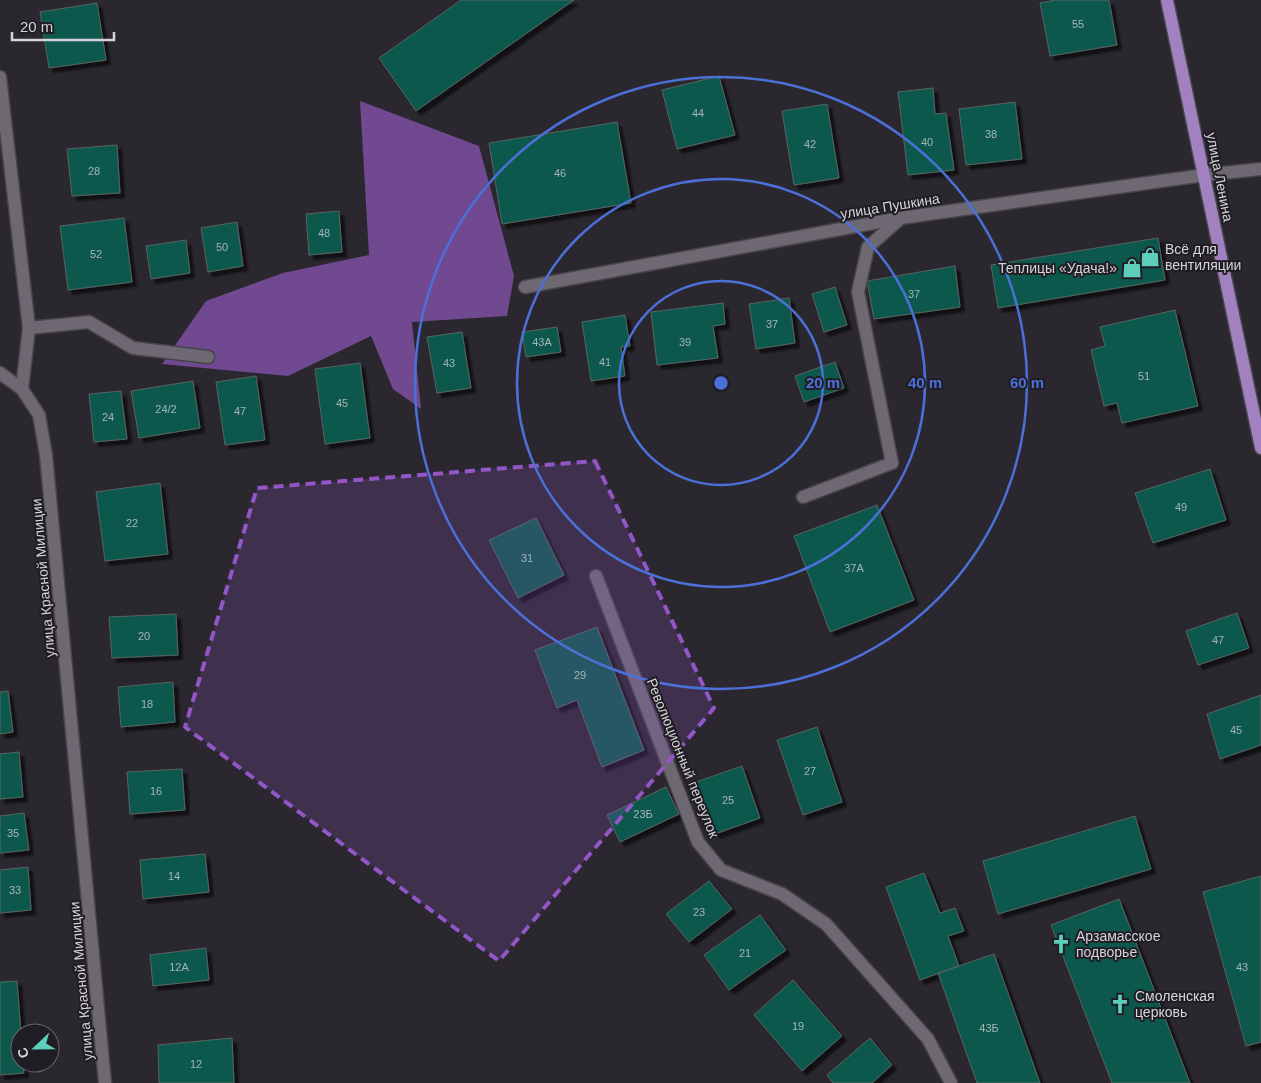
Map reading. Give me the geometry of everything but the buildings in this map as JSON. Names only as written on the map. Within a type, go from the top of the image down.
[{"type":"main road","name":"улица Ленина","points":[[1167,0],[1261,448]]},
{"type":"street","points":[[0,77],[30,328],[22,389],[0,374]]},
{"type":"street","name":"улица Пушкина","points":[[525,287],[901,218],[1261,169]]},
{"type":"street","points":[[803,497],[892,463],[858,292],[868,248],[901,218]]},
{"type":"street","points":[[30,328],[89,322],[134,348],[208,357]]},
{"type":"street","name":"улица Красной Милиции","points":[[22,389],[40,415],[46,455],[105,1083]]},
{"type":"street","name":"Революционный переулок","points":[[596,576],[698,842],[721,870],[782,894],[826,924],[928,1039],[952,1083]]},
{"type":"highlighted area","points":[[595,461],[714,708],[499,961],[185,727],[257,488]]},
{"type":"shaded area","points":[[360,101],[479,146],[514,276],[507,316],[412,322],[421,409],[393,389],[371,336],[288,376],[162,364],[206,301],[283,273],[369,255]]},
{"type":"place","name":"Всё для вентиляции","points":[[1150,257]]},
{"type":"place","name":"Теплицы «Удача!»","points":[[1132,268]]},
{"type":"place","name":"Арзамасское подворье","points":[[1061,944]]},
{"type":"place","name":"Смоленская церковь","points":[[1120,1004]]}]
